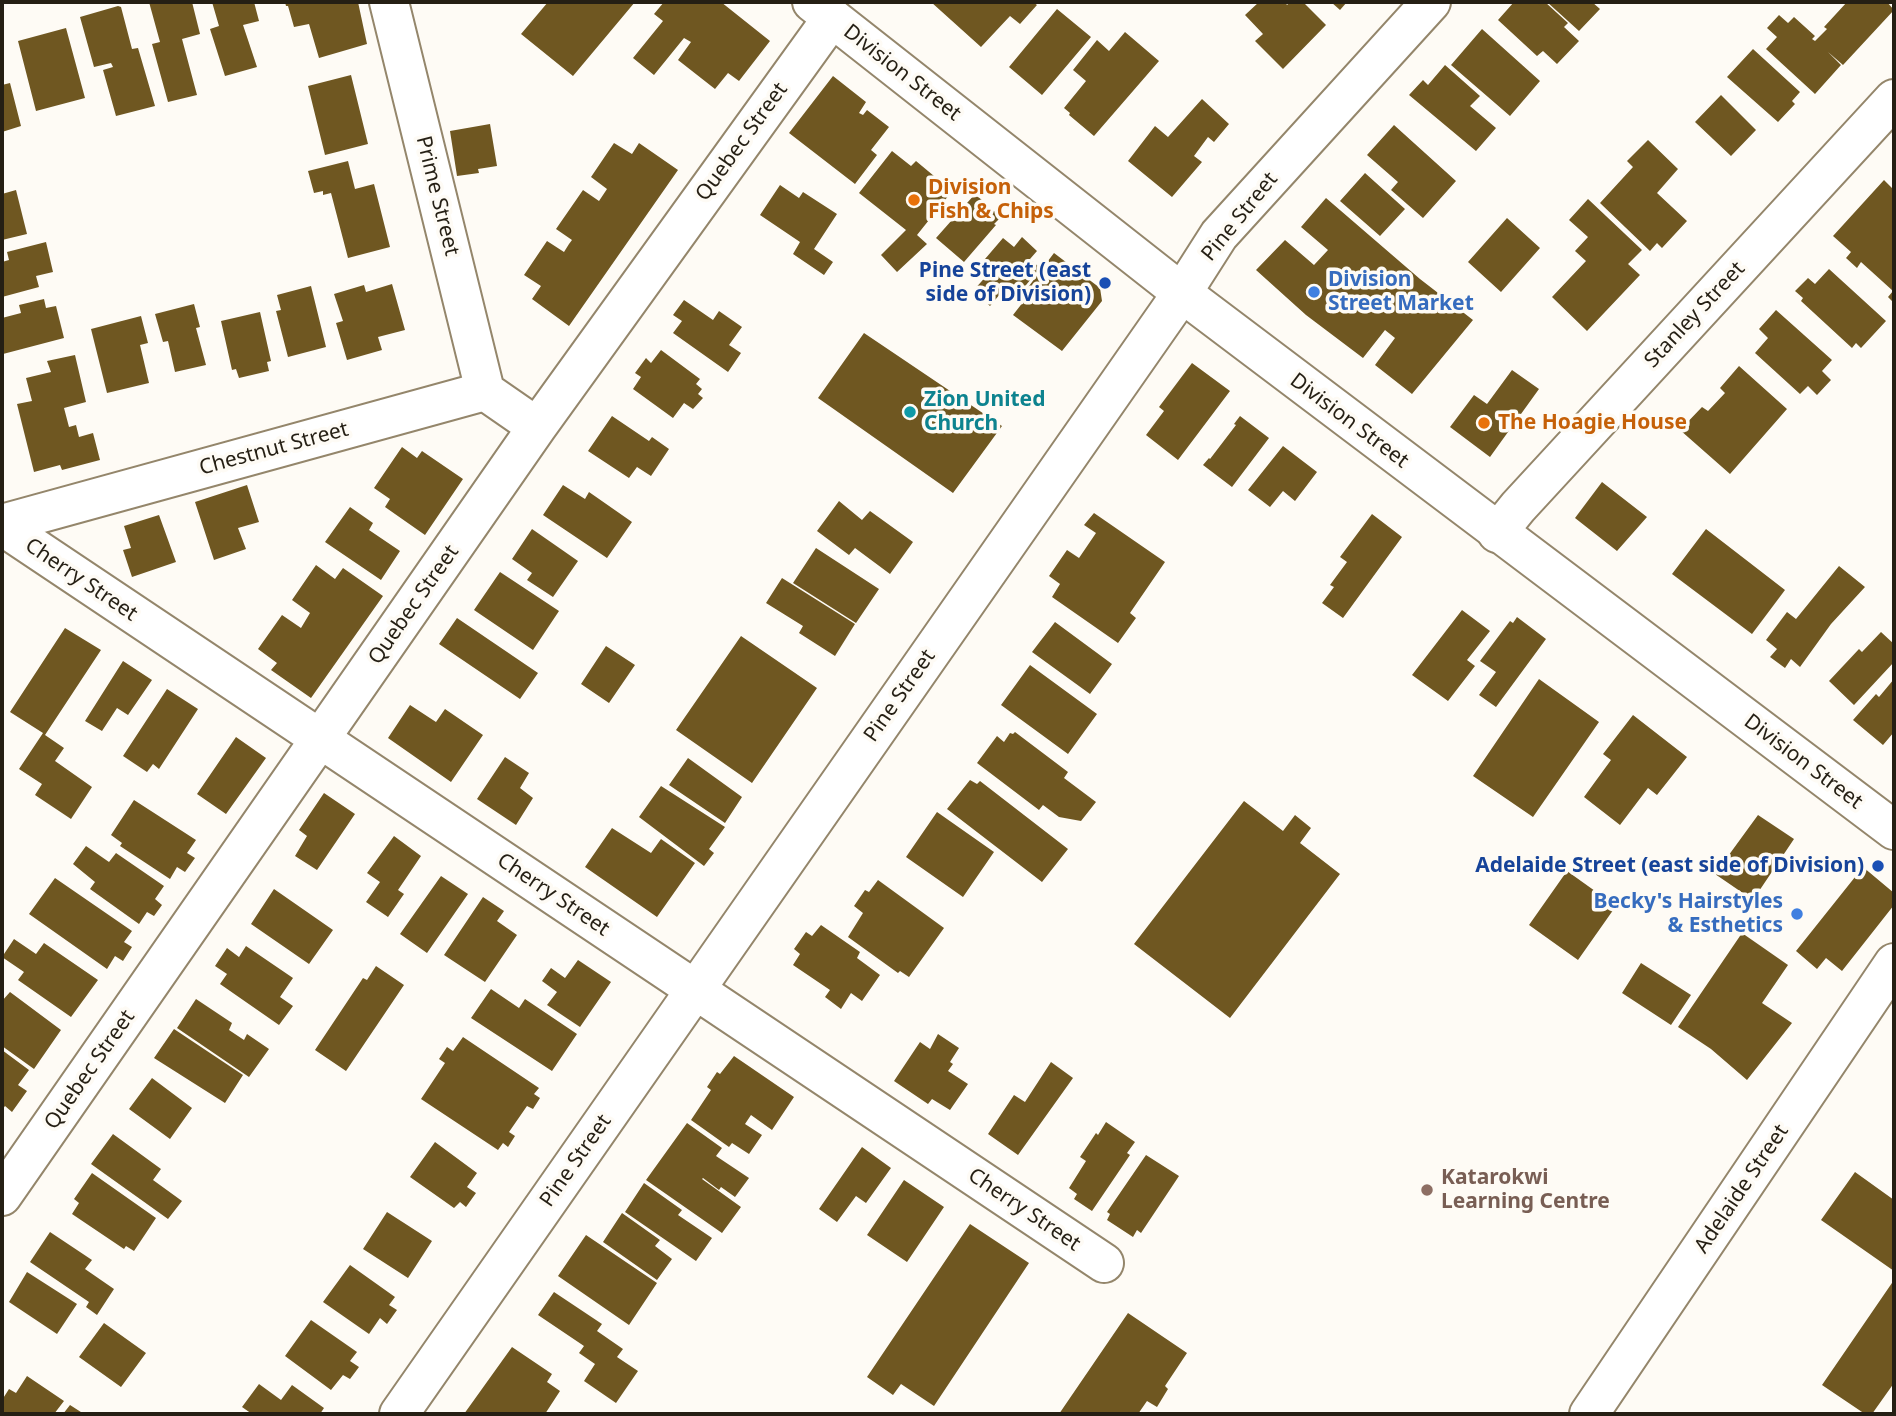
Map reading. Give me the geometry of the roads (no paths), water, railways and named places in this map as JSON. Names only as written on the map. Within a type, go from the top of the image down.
[{"type":"street","name":"Prime Street","points":[[389,2],[485,391]]},
{"type":"street","name":"Pine Street","points":[[399,1414],[1182,293],[1219,236],[1431,2]]},
{"type":"street","name":"Division Street","points":[[822,10],[1182,293],[1894,830]]},
{"type":"street","name":"Quebec Street","points":[[2,1196],[321,740],[822,10]]},
{"type":"street","name":"Stanley Street","points":[[1497,533],[1517,507],[1894,99]]},
{"type":"street","points":[[485,391],[537,427]]},
{"type":"street","name":"Chestnut Street","points":[[2,525],[485,391]]},
{"type":"street","name":"Cherry Street","points":[[2,525],[1104,1263]]},
{"type":"street","name":"Adelaide Street","points":[[1590,1414],[1894,963]]},
{"type":"place","name":"Division Fish & Chips","points":[[914,200]]},
{"type":"place","name":"Pine Street (east side of Division)","points":[[1105,283]]},
{"type":"place","name":"Division Street Market","points":[[1314,292]]},
{"type":"place","name":"Zion United Church","points":[[910,412]]},
{"type":"place","name":"The Hoagie House","points":[[1484,423]]},
{"type":"place","name":"Adelaide Street (east side of Division)","points":[[1878,866]]},
{"type":"place","name":"Becky's Hairstyles & Esthetics","points":[[1797,914]]},
{"type":"place","name":"Katarokwi Learning Centre","points":[[1427,1190]]}]
